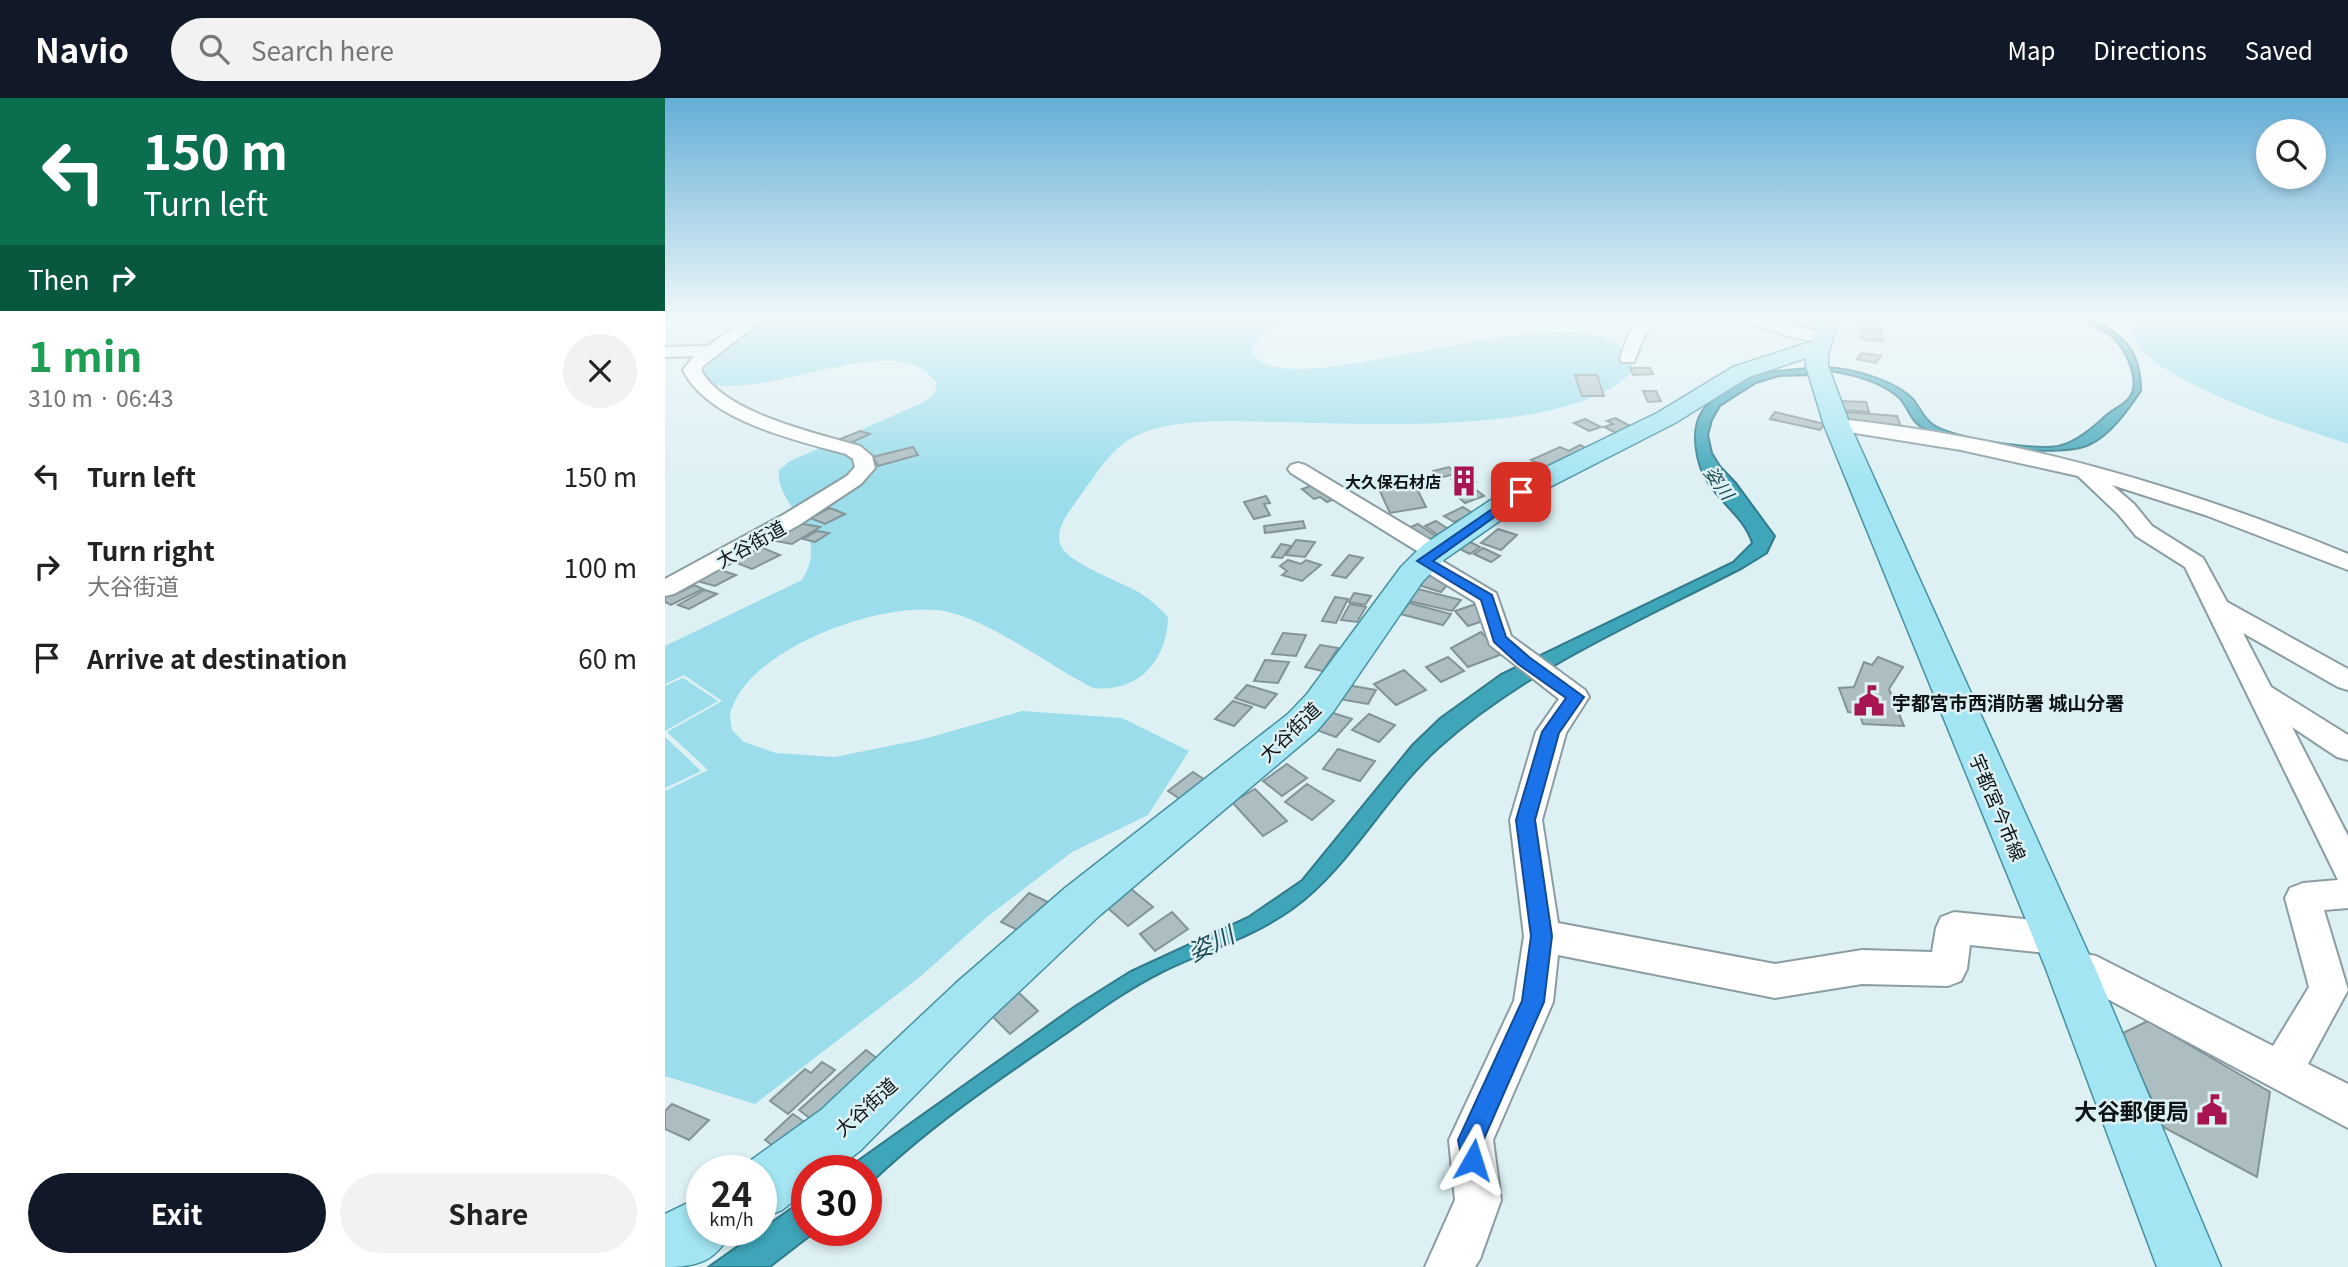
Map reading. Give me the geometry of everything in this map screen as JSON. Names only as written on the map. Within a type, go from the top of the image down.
[{"type":"main road","name":"大谷街道","points":[[777,1177],[841,1130],[974,1001],[1082,902],[1303,723],[1429,557],[1534,484],[1643,431],[1738,374]]},
{"type":"main road","name":"宇都宮今市線","points":[[1827,374],[1837,425],[2063,953],[2189,1267]]},
{"type":"main road","points":[[665,1248],[686,1236]]},
{"type":"street","name":"大谷街道","points":[[665,589],[791,520],[854,480],[865,468],[862,456],[853,450],[748,415],[715,399],[697,384],[692,374]]},
{"type":"street","points":[[1837,425],[1893,429],[2080,469],[2223,513],[2348,563]]},
{"type":"street","points":[[1298,469],[1487,598],[1499,639],[1523,660],[1576,697],[1551,732],[1526,820],[1542,936],[1533,1002],[1471,1140],[1478,1200],[1463,1242],[1448,1267]]},
{"type":"street","points":[[2080,469],[2126,509],[2144,531],[2195,563],[2260,693],[2335,827],[2348,869]]},
{"type":"street","points":[[2217,607],[2348,681]]},
{"type":"street","points":[[2260,693],[2348,749]]},
{"type":"street","points":[[2282,1070],[2329,989],[2304,898],[2348,893]]},
{"type":"street","points":[[1542,936],[1775,981],[1862,967],[1948,969],[1954,928],[2063,953],[2348,1107]]},
{"type":"shaded area","points":[[685,374],[809,374],[742,385],[709,384]]},
{"type":"shaded area","points":[[925,374],[1629,374],[1603,392],[1562,407],[1513,417],[1406,424],[1198,422],[1162,427],[1132,438],[1117,449],[1097,472],[1065,519],[1059,538],[1064,551],[1073,558],[1095,572],[1140,593],[1168,617],[1166,633],[1156,660],[1147,671],[1124,685],[1093,688],[975,621],[937,610],[912,610],[855,621],[797,645],[771,661],[751,679],[736,699],[730,716],[732,730],[744,742],[776,753],[835,757],[924,739],[1022,711],[1122,718],[1189,751],[1148,815],[1072,852],[987,917],[921,976],[755,1104],[665,1076],[665,791],[708,770],[667,732],[722,701],[684,675],[665,684],[665,646],[802,580],[810,562],[811,547],[801,520],[780,484],[779,470],[790,461],[922,403],[934,394],[937,384]]},
{"type":"shaded area","points":[[2174,374],[2348,374],[2348,444],[2257,412]]},
{"type":"shaded area","points":[[683,678],[718,701],[665,731],[665,686]]},
{"type":"shaded area","points":[[665,737],[701,771],[665,788]]},
{"type":"water","name":"姿川","points":[[1761,374],[1810,375],[1779,376],[1756,383],[1720,406],[1708,435],[1712,453],[1720,466],[1775,536],[1767,553],[1546,671],[1473,720],[1420,767],[1332,873],[1313,892],[1277,920],[1161,973],[1122,996],[960,1109],[882,1173],[882,1155],[865,1155],[1075,1006],[1131,971],[1248,917],[1302,880],[1412,745],[1440,718],[1501,674],[1733,562],[1752,543],[1744,526],[1704,476],[1697,458],[1695,438],[1702,411],[1712,400],[1741,381]]},
{"type":"water","points":[[1842,374],[1862,374],[1896,387],[1914,400],[1931,423],[1944,430],[1995,442],[2046,447],[2070,442],[2127,400],[2132,393],[2132,374],[2139,374],[2141,391],[2105,435],[2089,445],[2053,451],[1973,444],[1929,431],[1916,423],[1901,400],[1890,391],[1855,376]]},
{"type":"water","points":[[791,1208],[791,1246],[797,1246],[770,1267],[708,1267],[738,1246],[777,1246],[777,1218]]},
{"type":"building","points":[[1575,375],[1597,375],[1604,396],[1582,396]]},
{"type":"building","points":[[1643,391],[1656,391],[1661,401],[1648,402]]},
{"type":"building","points":[[1840,401],[1866,402],[1869,412],[1843,410]]},
{"type":"building","points":[[1775,412],[1825,424],[1820,430],[1770,419]]},
{"type":"building","points":[[1845,412],[1897,416],[1901,427],[1848,423]]},
{"type":"building","points":[[1615,418],[1634,428],[1618,434],[1604,427],[1613,424],[1607,421]]},
{"type":"building","points":[[1585,419],[1601,427],[1589,431],[1574,423]]},
{"type":"building","points":[[860,431],[870,434],[848,444],[838,440]]},
{"type":"building","points":[[1580,445],[1590,450],[1549,469],[1531,460],[1560,447],[1569,451]]},
{"type":"building","points":[[913,447],[918,455],[878,466],[873,457]]},
{"type":"building","points":[[1449,467],[1455,474],[1439,478],[1433,471]]},
{"type":"building","name":"大久保石材店","points":[[1469,476],[1476,482],[1460,487],[1452,480]]},
{"type":"building","points":[[1413,481],[1426,507],[1390,513],[1378,487]]},
{"type":"building","points":[[1319,483],[1337,498],[1327,502],[1320,497],[1314,499],[1302,489]]},
{"type":"building","points":[[1475,489],[1484,496],[1465,503],[1456,495]]},
{"type":"building","points":[[1266,496],[1270,503],[1264,504],[1270,515],[1254,519],[1244,502]]},
{"type":"building","points":[[1463,507],[1474,514],[1454,522],[1444,516]]},
{"type":"building","points":[[830,508],[845,514],[825,524],[810,518]]},
{"type":"building","points":[[1303,521],[1305,528],[1265,533],[1264,526]]},
{"type":"building","points":[[1436,521],[1450,530],[1438,535],[1425,526]]},
{"type":"building","points":[[798,523],[820,527],[792,544],[770,540]]},
{"type":"building","points":[[1418,524],[1437,537],[1425,542],[1406,529]]},
{"type":"building","points":[[1498,529],[1517,535],[1501,550],[1481,543]]},
{"type":"building","points":[[817,531],[829,533],[815,542],[803,539]]},
{"type":"building","points":[[1296,540],[1315,542],[1305,557],[1286,555]]},
{"type":"building","points":[[1468,541],[1480,547],[1470,554],[1458,548]]},
{"type":"building","points":[[1281,544],[1291,546],[1282,558],[1272,557]]},
{"type":"building","points":[[758,546],[780,555],[752,569],[729,560]]},
{"type":"building","points":[[1483,548],[1500,556],[1491,562],[1474,554]]},
{"type":"building","points":[[1349,555],[1363,558],[1346,578],[1332,575]]},
{"type":"building","points":[[1288,560],[1301,564],[1306,560],[1321,565],[1302,581],[1282,575],[1287,571],[1280,566]]},
{"type":"building","points":[[714,568],[736,575],[715,586],[693,580]]},
{"type":"building","points":[[1429,573],[1452,579],[1441,592],[1418,585]]},
{"type":"building","points":[[694,585],[703,589],[671,605],[665,602],[665,592],[672,589],[681,592]]},
{"type":"building","points":[[1418,589],[1461,600],[1452,611],[1409,601]]},
{"type":"building","points":[[705,590],[717,594],[689,609],[678,605]]},
{"type":"building","points":[[1354,593],[1371,596],[1365,605],[1349,602]]},
{"type":"building","points":[[1335,597],[1348,599],[1336,623],[1322,621]]},
{"type":"building","points":[[1409,603],[1451,614],[1443,625],[1400,614]]},
{"type":"building","points":[[1350,604],[1366,607],[1357,622],[1341,620]]},
{"type":"building","points":[[1476,604],[1489,619],[1468,626],[1455,611]]},
{"type":"building","points":[[1481,632],[1502,654],[1468,667],[1451,648]]},
{"type":"building","points":[[1283,633],[1306,635],[1296,656],[1272,654]]},
{"type":"building","points":[[1320,645],[1338,648],[1323,671],[1305,667]]},
{"type":"building","points":[[1448,657],[1464,671],[1441,682],[1426,667]]},
{"type":"building","name":"宇都宮市西消防署 城山分署","points":[[1878,657],[1903,667],[1889,689],[1904,726],[1863,724],[1859,713],[1848,712],[1839,688],[1854,687],[1864,662],[1872,665]]},
{"type":"building","points":[[1265,660],[1289,662],[1278,683],[1254,681]]},
{"type":"building","points":[[1404,670],[1426,690],[1396,705],[1374,684]]},
{"type":"building","points":[[1247,685],[1277,694],[1265,708],[1235,698]]},
{"type":"building","points":[[1347,685],[1376,690],[1368,704],[1339,699]]},
{"type":"building","points":[[1233,701],[1252,707],[1234,726],[1215,719]]},
{"type":"building","points":[[1330,712],[1352,719],[1336,737],[1314,729]]},
{"type":"building","points":[[1369,714],[1395,725],[1379,742],[1352,730]]},
{"type":"building","points":[[1338,749],[1375,761],[1360,781],[1323,769]]},
{"type":"building","points":[[1287,764],[1307,778],[1282,796],[1263,781]]},
{"type":"building","points":[[1193,772],[1208,782],[1183,801],[1168,791]]},
{"type":"building","points":[[1307,784],[1334,801],[1312,820],[1285,802]]},
{"type":"building","points":[[1255,789],[1287,821],[1263,836],[1232,802]]},
{"type":"building","points":[[1124,883],[1153,907],[1128,926],[1100,901]]},
{"type":"building","points":[[1029,893],[1050,903],[1022,932],[1001,922]]},
{"type":"building","points":[[1172,912],[1188,929],[1155,951],[1140,934]]},
{"type":"building","points":[[1016,990],[1038,1011],[1010,1034],[988,1012]]},
{"type":"building","name":"大谷郵便局","points":[[2148,1021],[2270,1092],[2257,1177],[2165,1128],[2121,1034]]},
{"type":"building","points":[[866,1050],[887,1066],[820,1126],[799,1110]]},
{"type":"building","points":[[822,1062],[835,1070],[788,1114],[770,1101],[805,1069],[811,1073]]},
{"type":"building","points":[[672,1104],[709,1120],[689,1140],[665,1129],[665,1111]]},
{"type":"building","points":[[793,1114],[813,1128],[785,1155],[765,1140]]},
{"type":"place","name":"大久保石材店","points":[[1464,481]]},
{"type":"place","name":"宇都宮市西消防署 城山分署","points":[[1869,701]]},
{"type":"place","name":"大谷郵便局","points":[[2212,1110]]},
{"type":"route","points":[[1473,1160],[1471,1140],[1533,1002],[1542,936],[1526,820],[1551,732],[1576,697],[1523,660],[1499,639],[1487,598],[1424,561],[1521,492]]}]
